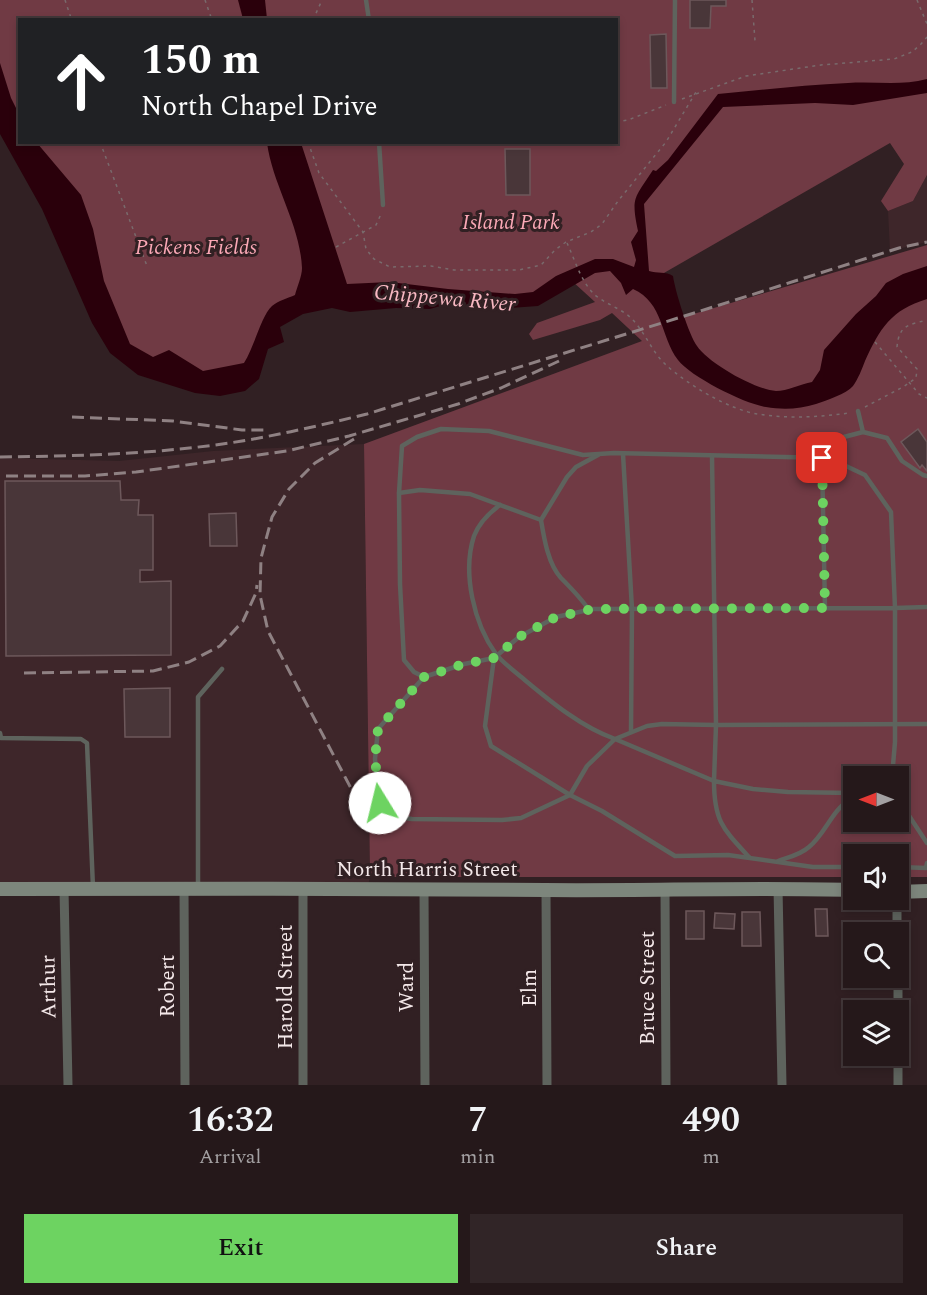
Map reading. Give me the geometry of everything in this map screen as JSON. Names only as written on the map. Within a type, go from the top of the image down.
[{"type":"street","name":"North Harris Street","points":[[0,889],[191,887],[843,890]]},
{"type":"street","name":"Robert","points":[[185,1085],[191,887]]},
{"type":"street","points":[[778,888],[782,1085]]},
{"type":"street","name":"Arthur","points":[[64,889],[68,1085]]},
{"type":"street","name":"Harold Street","points":[[303,889],[303,1085]]},
{"type":"street","name":"Ward","points":[[424,889],[425,1085]]},
{"type":"street","name":"Elm","points":[[546,890],[547,1085]]},
{"type":"street","name":"Bruce Street","points":[[665,890],[666,1085]]},
{"type":"street","points":[[909,891],[927,891]]},
{"type":"street","points":[[898,1066],[898,1085]]},
{"type":"lane","points":[[366,0],[369,18]]},
{"type":"lane","points":[[674,102],[675,0]]},
{"type":"lane","points":[[379,144],[383,205]]},
{"type":"lane","points":[[858,411],[863,432]]},
{"type":"lane","points":[[424,677],[414,672],[404,660],[400,584],[399,492],[402,446],[417,437],[441,429],[489,431],[583,455],[829,458],[865,475],[891,512],[894,608],[892,766]]},
{"type":"lane","points":[[829,458],[840,438],[863,432],[887,438],[902,461],[927,476]]},
{"type":"lane","points":[[589,610],[567,582],[560,577],[553,564],[544,540],[541,520],[576,467],[600,454]]},
{"type":"lane","points":[[623,454],[632,609],[631,731]]},
{"type":"lane","points":[[711,456],[716,609],[715,802],[722,827],[732,842],[750,858]]},
{"type":"lane","points":[[822,458],[825,608]]},
{"type":"lane","points":[[399,492],[450,491],[480,496],[541,520]]},
{"type":"lane","points":[[500,504],[485,518],[474,536],[469,580],[480,626],[495,657],[567,713],[597,732],[714,781],[753,789],[843,794]]},
{"type":"lane","points":[[927,606],[589,610],[556,617],[519,637],[495,657],[424,677],[378,729],[375,759],[378,793],[380,803],[396,817],[502,820],[521,818],[570,795],[587,766],[615,739],[631,731],[662,724],[927,724]]},
{"type":"lane","points":[[495,657],[484,726],[491,746],[570,795],[602,811],[675,856],[728,855],[813,867],[843,867]]},
{"type":"lane","points":[[191,887],[198,697],[222,669]]},
{"type":"lane","points":[[0,736],[81,739],[87,743],[93,888]]},
{"type":"lane","points":[[776,862],[802,853],[811,846],[843,802]]},
{"type":"lane","points":[[909,816],[927,843]]},
{"type":"lane","points":[[909,867],[926,868],[927,863]]},
{"type":"path","points":[[65,0],[71,18]]},
{"type":"path","points":[[205,0],[211,18]]},
{"type":"path","points":[[314,18],[322,0]]},
{"type":"path","points":[[752,0],[755,41]]},
{"type":"path","points":[[917,0],[927,24]]},
{"type":"path","points":[[59,17],[65,18]]},
{"type":"path","points":[[618,122],[746,76],[821,65],[894,59],[912,52],[927,37]]},
{"type":"path","points":[[309,144],[319,173],[363,232],[366,249],[374,259],[390,267],[431,266],[454,270],[519,270],[541,265],[566,242],[591,232],[602,224],[666,142],[696,92]]},
{"type":"path","points":[[101,144],[147,266]]},
{"type":"path","points":[[336,247],[376,225],[383,205]]},
{"type":"path","points":[[566,242],[587,286],[596,296],[634,321],[665,364],[698,389],[740,409],[757,414],[804,417],[858,411],[916,378],[917,369],[897,347],[898,336],[905,326],[927,320]]},
{"type":"path","points":[[875,342],[919,394],[927,398]]},
{"type":"shaded area","points":[[927,175],[927,242],[890,251],[888,211],[913,201]]},
{"type":"shaded area","points":[[364,444],[370,877],[367,889],[0,891],[0,458],[119,461],[213,451]]},
{"type":"green space","points":[[0,0],[927,0],[927,175],[913,201],[888,211],[881,201],[904,164],[890,143],[650,281],[673,320],[927,245],[927,877],[909,877],[909,844],[843,844],[843,877],[370,877],[364,444],[642,341],[612,313],[600,320],[533,340],[529,334],[537,323],[595,302],[572,281],[531,304],[392,291],[278,312],[248,378],[219,388],[125,346],[24,144],[618,144],[618,18],[18,18],[18,136],[0,108]]},
{"type":"water","points":[[238,0],[265,0],[267,18],[243,18]]},
{"type":"water","name":"Chippewa River","points":[[0,63],[18,112],[18,144],[38,144],[81,195],[93,229],[104,281],[130,344],[153,357],[169,350],[203,371],[244,363],[268,311],[277,303],[295,295],[300,278],[302,268],[297,236],[270,159],[267,144],[301,144],[347,284],[390,282],[515,294],[533,292],[556,276],[595,259],[613,259],[634,267],[636,260],[631,242],[638,231],[635,204],[638,193],[653,170],[656,171],[668,160],[718,94],[815,85],[907,82],[927,79],[927,93],[853,105],[815,103],[723,107],[644,204],[649,271],[673,276],[686,323],[703,353],[722,367],[757,386],[776,391],[812,382],[820,370],[824,350],[886,283],[903,274],[927,266],[927,299],[904,309],[888,322],[876,339],[857,380],[850,389],[825,401],[798,408],[757,405],[719,389],[694,374],[678,360],[672,351],[651,303],[633,289],[626,295],[621,283],[610,271],[595,273],[538,306],[479,307],[454,302],[430,309],[396,308],[350,312],[332,308],[303,314],[280,327],[284,342],[268,349],[259,379],[245,391],[220,396],[195,393],[138,375],[110,353],[92,323],[42,209],[0,134]]},
{"type":"building","points":[[690,0],[726,0],[726,6],[711,6],[710,28],[690,28]]},
{"type":"building","points":[[666,34],[667,88],[651,88],[650,35]]},
{"type":"building","points":[[505,149],[530,149],[530,195],[506,195]]},
{"type":"building","points":[[918,429],[927,442],[927,471],[922,465],[920,468],[901,442]]},
{"type":"building","points":[[5,481],[120,481],[121,500],[139,500],[138,515],[153,515],[153,570],[140,570],[140,582],[171,581],[171,655],[6,656]]},
{"type":"building","points":[[236,513],[237,546],[210,546],[209,514]]},
{"type":"building","points":[[170,688],[170,737],[125,737],[124,689]]},
{"type":"building","points":[[815,909],[827,909],[828,936],[816,936]]},
{"type":"building","points":[[686,911],[704,911],[704,939],[686,939]]},
{"type":"building","points":[[742,912],[760,912],[761,946],[742,946]]},
{"type":"building","points":[[715,913],[735,914],[734,929],[714,928]]},
{"type":"railway","points":[[0,457],[91,455],[182,449],[242,441],[321,425],[367,414],[899,248],[927,242]]},
{"type":"railway","points":[[6,476],[85,476],[136,472],[287,451],[349,436],[458,404],[501,388],[559,361]]},
{"type":"railway","points":[[72,417],[173,421],[242,430],[268,430]]},
{"type":"railway","points":[[354,439],[315,463],[289,489],[272,517],[261,558],[260,595],[268,631],[363,811]]},
{"type":"railway","points":[[24,673],[153,671],[189,662],[220,646],[243,621],[256,593],[257,585]]},
{"type":"route","points":[[380,803],[375,759],[378,729],[424,677],[464,664],[494,658],[519,637],[556,617],[593,609],[825,608],[822,458]]},
{"type":"park label","name":"Island Park","points":[[511,222]]},
{"type":"park label","name":"Pickens Fields","points":[[196,247]]}]
